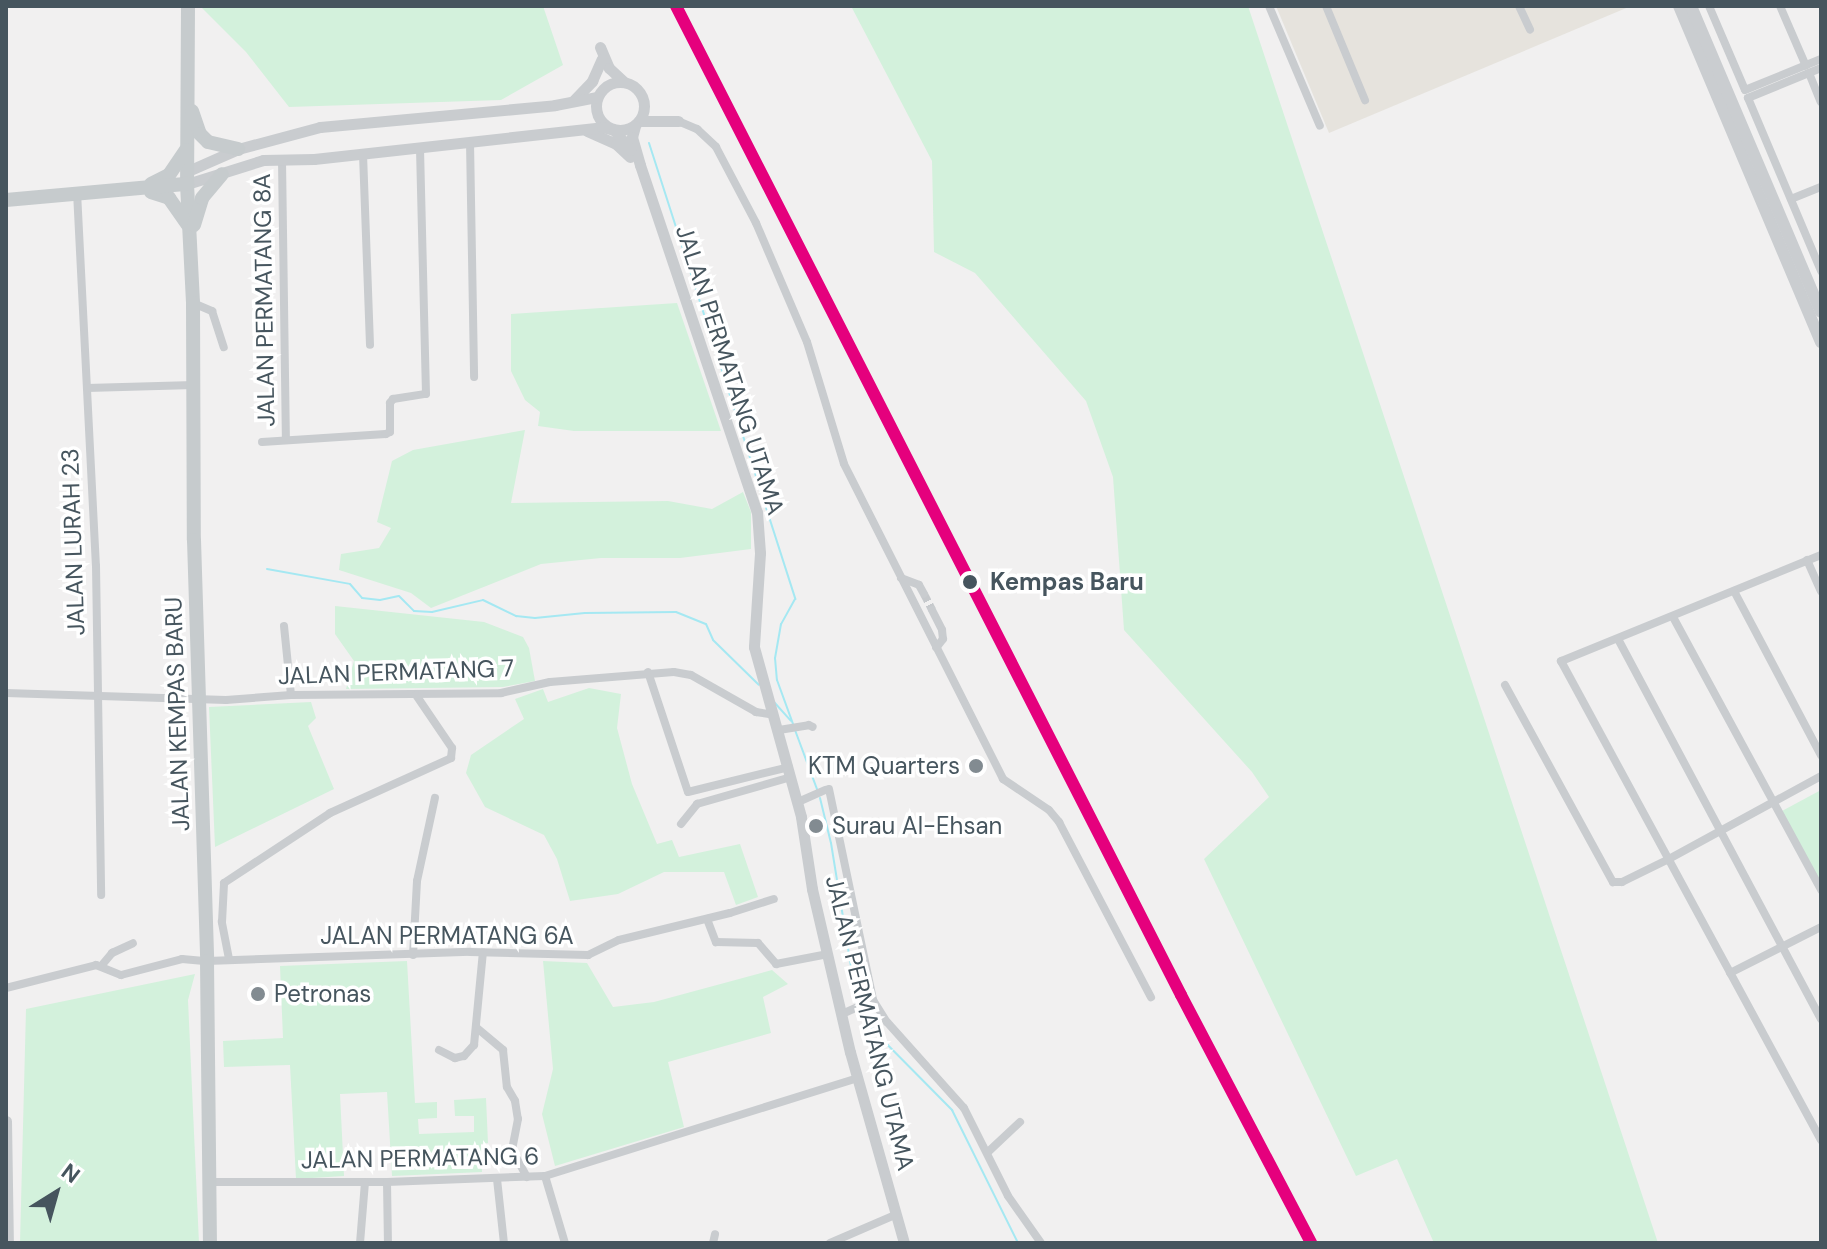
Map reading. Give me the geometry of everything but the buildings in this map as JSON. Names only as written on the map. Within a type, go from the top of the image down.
[{"type":"main road","name":"JALAN KEMPAS BARU","points":[[188,6],[188,178],[195,385],[194,540],[207,961],[210,1243]]},
{"type":"main road","points":[[1679,6],[1821,342]]},
{"type":"main road","points":[[1691,6],[1821,312]]},
{"type":"main road","points":[[189,99],[200,134],[215,147],[238,149]]},
{"type":"main road","points":[[135,189],[169,175],[188,146]]},
{"type":"main road","points":[[191,234],[202,198],[222,174]]},
{"type":"main road","points":[[6,200],[77,192],[159,188],[188,178]]},
{"type":"main road","points":[[135,189],[169,198],[182,213],[191,234]]},
{"type":"street","points":[[1269,6],[1320,126]]},
{"type":"street","points":[[1326,6],[1365,100]]},
{"type":"street","points":[[1519,6],[1530,30]]},
{"type":"street","points":[[1709,6],[1821,271]]},
{"type":"street","points":[[1780,6],[1821,102]]},
{"type":"street","points":[[614,130],[598,117],[600,47],[609,68],[637,90],[644,103],[711,141],[756,223],[807,342],[844,464],[1003,779],[1049,810],[1059,822],[1151,997]]},
{"type":"street","points":[[571,102],[592,81],[602,59]]},
{"type":"street","points":[[1747,94],[1807,69],[1821,59]]},
{"type":"street","points":[[1807,69],[1821,68]]},
{"type":"street","points":[[188,178],[238,149],[320,127],[571,102],[598,95],[610,84],[624,82]]},
{"type":"street","points":[[637,124],[644,103]]},
{"type":"street","points":[[188,178],[222,174],[263,160],[363,154],[678,121]]},
{"type":"street","name":"JALAN PERMATANG UTAMA","points":[[637,124],[632,137],[640,165],[757,512],[760,553],[754,647],[765,689],[783,729],[790,772],[804,799],[828,954],[846,1013],[857,1078],[904,1243]]},
{"type":"street","points":[[584,130],[616,144],[640,165]]},
{"type":"street","name":"JALAN PERMATANG UTAMA","points":[[614,130],[640,165]]},
{"type":"street","points":[[470,142],[474,377]]},
{"type":"street","points":[[262,442],[386,434],[391,428],[390,403],[393,399],[426,394],[420,148]]},
{"type":"street","points":[[363,154],[370,345]]},
{"type":"street","name":"JALAN PERMATANG 8A","points":[[282,160],[286,440]]},
{"type":"street","points":[[1791,199],[1821,187]]},
{"type":"street","name":"JALAN LURAH 23","points":[[77,192],[94,543],[101,895]]},
{"type":"street","points":[[193,303],[212,311],[224,347]]},
{"type":"street","points":[[87,388],[195,385]]},
{"type":"street","points":[[1821,555],[1561,661],[1821,1140]]},
{"type":"street","points":[[1807,560],[1821,591]]},
{"type":"street","points":[[901,578],[919,585],[924,594]]},
{"type":"street","points":[[1734,591],[1821,755]]},
{"type":"street","points":[[932,610],[943,639],[936,648]]},
{"type":"street","points":[[1673,617],[1821,890]]},
{"type":"street","points":[[284,626],[291,695]]},
{"type":"street","points":[[1618,639],[1821,1019]]},
{"type":"street","points":[[648,672],[688,792],[790,772]]},
{"type":"street","name":"JALAN PERMATANG 7","points":[[6,693],[199,698],[501,693],[550,682],[648,672],[691,675],[746,707],[773,711]]},
{"type":"street","points":[[1505,685],[1613,882],[1622,882],[1667,860],[1821,776]]},
{"type":"street","points":[[229,959],[222,922],[224,883],[330,813],[451,758],[452,748],[416,695]]},
{"type":"street","points":[[783,729],[809,726]]},
{"type":"street","points":[[681,824],[697,804],[790,772]]},
{"type":"street","points":[[804,799],[827,790],[871,1001],[964,1108],[1008,1196],[1041,1243]]},
{"type":"street","points":[[413,955],[417,881],[435,798]]},
{"type":"street","name":"JALAN PERMATANG 6A","points":[[102,965],[108,973],[121,975],[172,960],[483,952],[588,955],[619,940],[774,899]]},
{"type":"street","points":[[707,919],[716,942],[758,943],[776,964],[828,954]]},
{"type":"street","points":[[1730,973],[1821,927]]},
{"type":"street","points":[[6,988],[102,965],[112,953],[133,943]]},
{"type":"street","points":[[439,1050],[455,1058],[464,1056],[474,1045],[483,952]]},
{"type":"street","points":[[846,1013],[871,1001]]},
{"type":"street","points":[[477,1028],[503,1050],[507,1087],[515,1101],[518,1119],[512,1150],[527,1177]]},
{"type":"street","name":"JALAN PERMATANG 6","points":[[209,1182],[387,1182],[545,1176],[857,1078]]},
{"type":"street","points":[[6,1121],[8,1243]]},
{"type":"street","points":[[988,1152],[1020,1122]]},
{"type":"street","points":[[545,1176],[565,1243]]},
{"type":"street","points":[[497,1179],[504,1243]]},
{"type":"street","points":[[360,1243],[365,1182]]},
{"type":"street","points":[[387,1182],[388,1243]]},
{"type":"street","points":[[830,1243],[895,1215]]},
{"type":"shaded area","points":[[1276,6],[1631,6],[1329,133]]},
{"type":"green space","points":[[200,6],[543,6],[563,65],[501,100],[289,107],[246,52]]},
{"type":"green space","points":[[851,6],[1248,6],[1658,1243],[1434,1243],[1397,1159],[1356,1176],[1204,859],[1269,797],[1252,772],[1124,630],[1113,477],[1086,401],[975,273],[934,252],[932,161]]},
{"type":"green space","points":[[677,303],[721,431],[574,431],[538,426],[540,412],[525,400],[511,371],[511,314]]},
{"type":"green space","points":[[525,430],[511,503],[668,501],[712,509],[743,492],[751,512],[751,549],[680,558],[601,558],[541,564],[431,608],[411,593],[339,570],[341,554],[379,548],[391,528],[377,522],[392,461],[413,450]]},
{"type":"green space","points":[[335,606],[484,622],[523,637],[529,648],[535,681],[503,687],[346,689],[354,661],[335,634]]},
{"type":"green space","points":[[589,688],[621,694],[617,728],[632,784],[657,844],[672,840],[679,857],[740,844],[758,897],[736,905],[724,872],[664,872],[618,894],[570,901],[557,859],[544,835],[485,807],[466,773],[471,755],[524,719],[515,699],[543,689],[548,702]]},
{"type":"green space","points":[[311,702],[316,718],[308,726],[334,789],[215,847],[209,707]]},
{"type":"green space","points":[[1821,790],[1821,884],[1782,811]]},
{"type":"green space","points":[[407,961],[415,1103],[437,1102],[437,1118],[418,1119],[419,1134],[474,1132],[474,1116],[455,1116],[454,1100],[486,1098],[488,1143],[481,1144],[482,1172],[392,1176],[387,1092],[340,1094],[344,1176],[296,1179],[290,1065],[224,1067],[223,1041],[283,1038],[280,966]]},
{"type":"green space","points":[[543,961],[587,963],[613,1007],[654,1002],[772,970],[788,984],[763,997],[771,1033],[668,1062],[684,1127],[555,1166],[542,1114],[553,1069]]},
{"type":"green space","points":[[195,974],[188,1000],[199,1243],[20,1243],[26,1009]]},
{"type":"waterway","points":[[649,143],[795,599],[781,624],[775,658],[777,680],[793,724]]},
{"type":"waterway","points":[[267,569],[350,584],[362,598],[380,600],[399,596],[414,611],[432,612],[483,600],[516,616],[535,618],[585,613],[676,612],[706,624],[713,640],[759,685]]},
{"type":"waterway","points":[[774,702],[791,721]]},
{"type":"waterway","points":[[795,730],[818,792]]},
{"type":"waterway","points":[[820,798],[831,843],[857,1004]]},
{"type":"waterway","points":[[858,1010],[863,1020],[952,1110],[1018,1243]]},
{"type":"tunnel","points":[[924,594],[932,610]]},
{"type":"transit line","points":[[676,6],[1311,1243]]},
{"type":"place","name":"Kempas Baru","points":[[970,582]]},
{"type":"place","name":"KTM Quarters","points":[[976,766]]},
{"type":"place","name":"Surau Al-Ehsan","points":[[816,826]]},
{"type":"place","name":"Petronas","points":[[258,994]]}]
